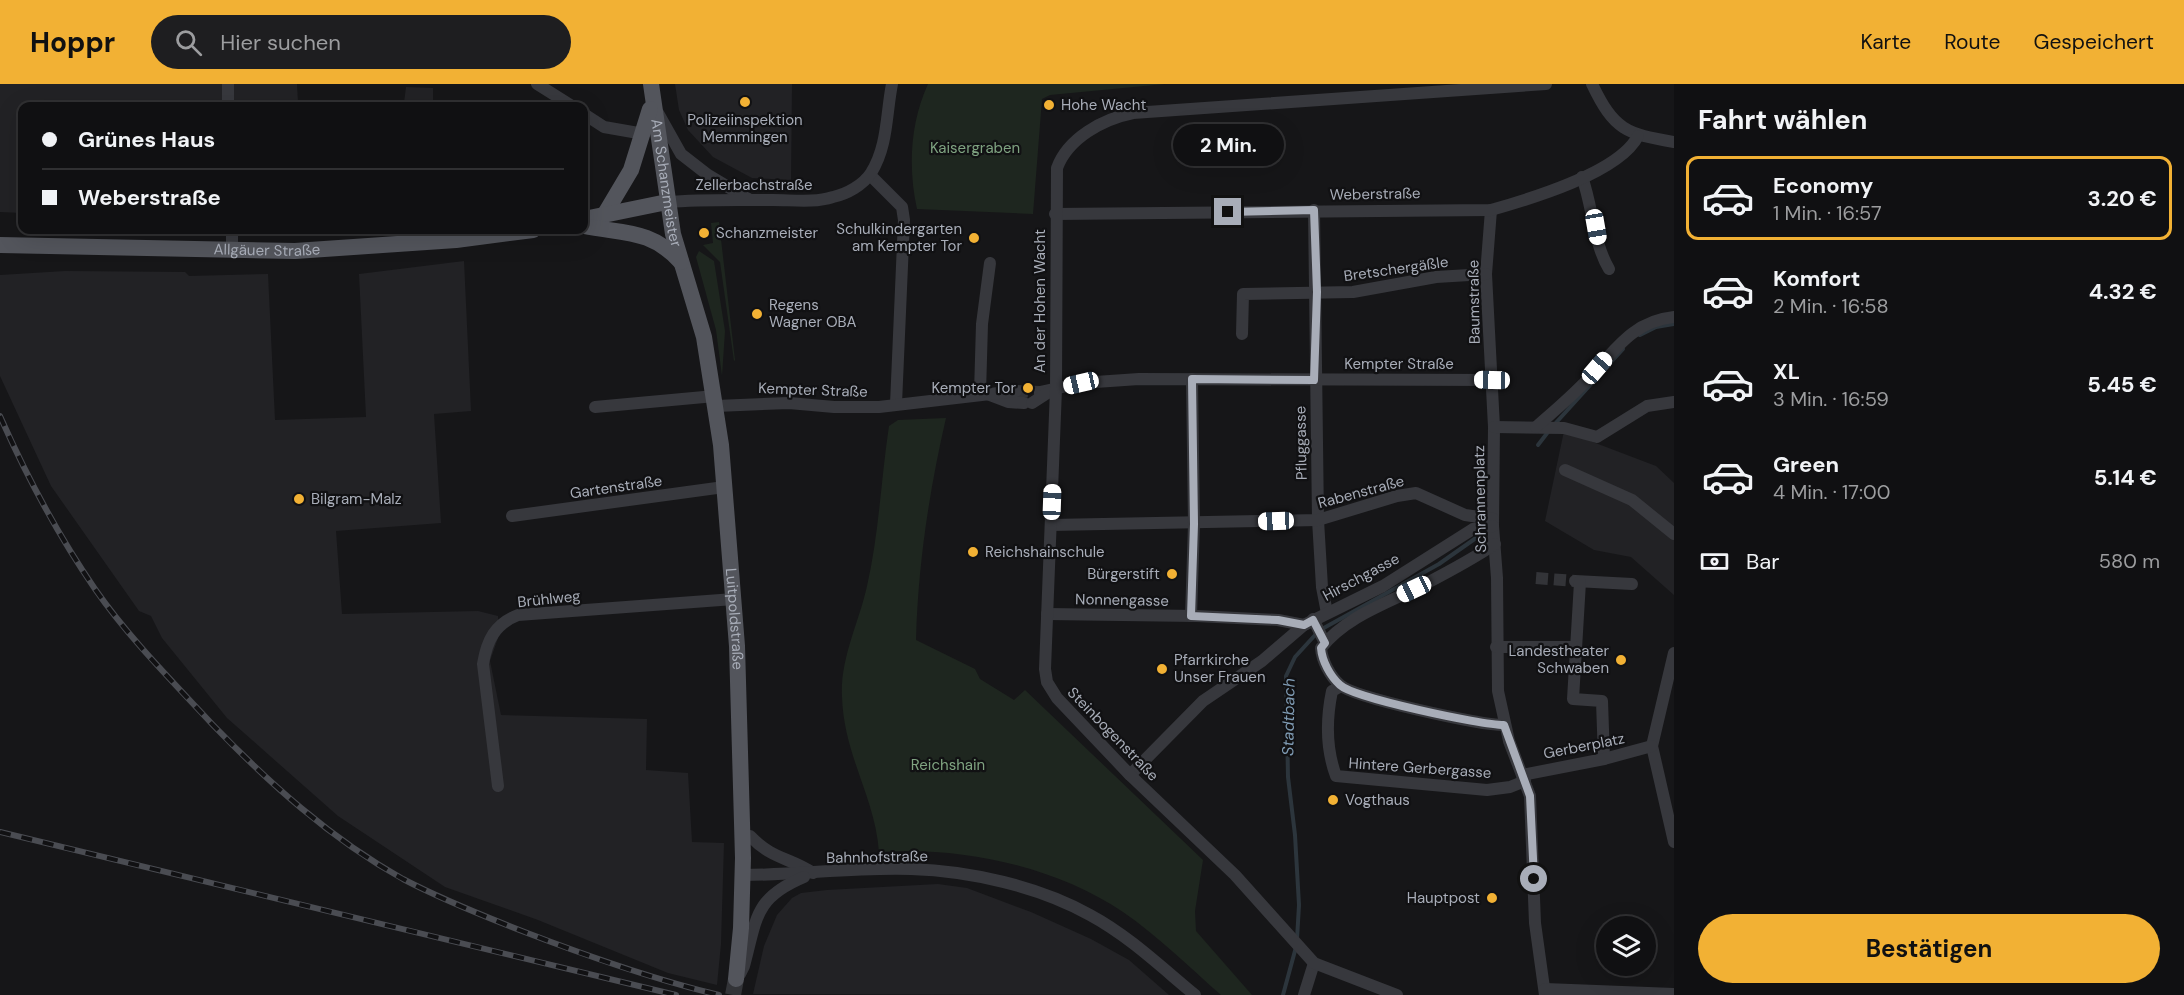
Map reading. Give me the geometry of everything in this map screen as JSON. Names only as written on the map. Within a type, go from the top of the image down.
[{"type":"main road","points":[[606,213],[631,170],[644,134],[652,102],[651,84]]},
{"type":"main road","name":"Am Schanzmeister","points":[[652,102],[667,202],[682,263]]},
{"type":"main road","points":[[588,218],[667,202]]},
{"type":"main road","points":[[588,227],[649,238],[668,248],[682,263]]},
{"type":"main road","name":"Allgäuer Straße","points":[[0,245],[295,251],[456,240],[502,234]]},
{"type":"main road","name":"Luitpoldstraße","points":[[682,263],[702,329],[715,401],[734,600],[743,875],[736,980]]},
{"type":"main road","points":[[741,813],[750,836]]},
{"type":"street","points":[[228,84],[228,102]]},
{"type":"street","points":[[537,84],[566,102]]},
{"type":"street","points":[[892,84],[884,143],[870,175],[902,207],[904,220],[896,404]]},
{"type":"street","name":"An der Hohen Wacht","points":[[1056,388],[1057,168],[1066,149],[1085,134],[1121,115],[1546,84]]},
{"type":"street","points":[[1592,84],[1611,118],[1638,136],[1674,142]]},
{"type":"street","points":[[652,102],[681,154],[692,164],[751,200]]},
{"type":"street","points":[[588,117],[604,127],[644,134]]},
{"type":"street","name":"Weberstraße","points":[[1055,214],[1491,210],[1557,190],[1628,151],[1638,136]]},
{"type":"street","name":"Zellerbachstraße","points":[[667,202],[813,200],[833,197],[852,190],[870,175]]},
{"type":"street","points":[[1582,177],[1593,212],[1601,255],[1609,269]]},
{"type":"street","name":"Pfluggasse","points":[[1314,210],[1317,292],[1314,380],[1318,520],[1322,587],[1328,613]]},
{"type":"street","name":"Baumstraße","points":[[1491,210],[1486,274],[1492,394]]},
{"type":"street","points":[[232,234],[232,249]]},
{"type":"street","points":[[981,393],[981,324],[990,263]]},
{"type":"street","name":"Bretschergäßle","points":[[1242,334],[1243,294],[1353,292],[1436,278],[1486,274]]},
{"type":"street","points":[[1540,428],[1624,338],[1642,326],[1674,317]]},
{"type":"street","points":[[1191,616],[1194,524],[1192,379]]},
{"type":"street","name":"Kempter Straße","points":[[1040,392],[1081,383],[1192,379],[1492,380]]},
{"type":"street","name":"Kempter Straße","points":[[981,393],[1008,402],[1028,403],[1056,388]]},
{"type":"street","name":"Steinbogenstraße","points":[[1056,388],[1045,669],[1051,689],[1130,775],[1231,871],[1314,963]]},
{"type":"street","name":"Kempter Straße","points":[[595,407],[715,401],[834,407],[896,404],[1016,391]]},
{"type":"street","name":"Schrannenplatz","points":[[1492,394],[1498,691],[1504,725],[1532,804],[1535,923],[1545,992]]},
{"type":"street","points":[[1494,427],[1558,428],[1602,436],[1625,418],[1647,406],[1674,402]]},
{"type":"street","points":[[1564,470],[1632,500],[1674,534]]},
{"type":"street","name":"Gartenstraße","points":[[512,516],[724,487]]},
{"type":"street","name":"Rabenstraße","points":[[1051,525],[1318,520],[1397,496],[1416,494],[1465,515],[1493,522]]},
{"type":"street","name":"Hirschgasse","points":[[1130,775],[1203,701],[1262,661],[1311,623],[1383,586],[1473,529],[1493,522]]},
{"type":"street","points":[[1495,544],[1428,583],[1351,622],[1324,640],[1321,648],[1325,663],[1341,686],[1457,719],[1504,725]]},
{"type":"street","points":[[1604,759],[1602,701],[1573,699],[1578,581],[1632,584]]},
{"type":"street","name":"Brühlweg","points":[[498,786],[483,664],[486,647],[495,630],[507,619],[518,615],[734,600]]},
{"type":"street","name":"Nonnengasse","points":[[1047,614],[1191,616],[1311,623]]},
{"type":"street","points":[[1311,623],[1324,640]]},
{"type":"street","points":[[1496,647],[1576,647]]},
{"type":"street","points":[[1674,652],[1663,721],[1652,746],[1674,842]]},
{"type":"street","name":"Hintere Gerbergasse","points":[[1341,686],[1332,691],[1328,708],[1329,753],[1336,776],[1487,790],[1510,787],[1523,778]]},
{"type":"street","name":"Gerberplatz","points":[[1523,778],[1652,746]]},
{"type":"street","name":"Bahnhofstraße","points":[[750,836],[764,850],[813,873]]},
{"type":"street","name":"Bahnhofstraße","points":[[743,875],[873,869],[930,870],[990,880],[1033,892],[1082,911],[1105,924],[1195,995]]},
{"type":"street","points":[[736,980],[744,966],[758,914],[767,899],[779,888],[813,873]]},
{"type":"street","points":[[1304,995],[1314,963],[1397,995]]},
{"type":"street","points":[[1545,992],[1674,994]]},
{"type":"shaded area","points":[[0,84],[297,84],[298,102],[18,102],[18,213],[0,212]]},
{"type":"shaded area","points":[[675,84],[792,84],[791,180],[752,178],[713,157],[688,130],[679,110]]},
{"type":"shaded area","points":[[406,87],[433,88],[433,102],[404,102]]},
{"type":"shaded area","points":[[464,261],[471,411],[434,414],[441,523],[336,531],[342,614],[478,611],[498,616],[499,635],[490,661],[501,715],[647,719],[646,770],[688,773],[692,842],[724,843],[721,944],[717,985],[668,973],[538,920],[445,887],[338,816],[227,718],[162,638],[151,616],[139,611],[51,486],[0,376],[0,275],[65,271],[185,272],[189,276],[268,274],[275,420],[366,417],[359,274]]},
{"type":"shaded area","points":[[1564,431],[1656,466],[1674,483],[1674,595],[1631,557],[1594,550],[1545,521]]},
{"type":"shaded area","points":[[938,884],[967,888],[1031,912],[1091,939],[1129,960],[1169,995],[753,994],[764,946],[777,915],[792,898],[801,893],[827,890]]},
{"type":"green space","name":"Kaisergraben","points":[[928,84],[1165,84],[1050,95],[1042,99],[1033,214],[917,209],[912,178],[912,146],[917,114]]},
{"type":"green space","points":[[719,222],[734,361],[720,262],[703,245],[713,243],[711,223]]},
{"type":"green space","points":[[699,251],[714,261],[725,331],[722,376],[716,330],[696,257]]},
{"type":"green space","name":"Reichshain","points":[[946,418],[925,529],[916,640],[975,669],[980,679],[1014,700],[1025,690],[1203,860],[1195,911],[1196,931],[1252,995],[1221,995],[1136,921],[1068,882],[1006,862],[974,856],[942,852],[879,852],[872,813],[848,738],[844,718],[842,683],[844,668],[864,600],[871,566],[889,426],[898,420]]},
{"type":"waterway","name":"Stadtbach","points":[[1640,335],[1656,327],[1674,324]]},
{"type":"waterway","name":"Stadtbach","points":[[1553,426],[1623,349]]},
{"type":"waterway","name":"Stadtbach","points":[[1538,445],[1548,432]]},
{"type":"waterway","name":"Stadtbach","points":[[1322,629],[1439,564],[1476,538]]},
{"type":"waterway","name":"Stadtbach","points":[[1297,939],[1299,905],[1295,835],[1288,777],[1286,676],[1295,657],[1316,634]]},
{"type":"waterway","name":"Stadtbach","points":[[1283,995],[1296,947]]},
{"type":"tunnel","points":[[1016,391],[1040,392]]},
{"type":"tunnel","points":[[1536,578],[1575,581]]},
{"type":"tunnel","points":[[733,995],[736,979]]},
{"type":"railway","points":[[0,416],[56,526],[108,607],[151,659],[212,724],[302,809],[376,863],[403,879],[476,913],[595,958],[669,982],[719,995]]},
{"type":"railway","points":[[0,832],[676,995]]},
{"type":"place","name":"Polizeiinspektion Memmingen","points":[[745,102]]},
{"type":"place","name":"Hohe Wacht","points":[[1049,105]]},
{"type":"place","name":"Schanzmeister","points":[[704,233]]},
{"type":"place","name":"Schulkindergarten am Kempter Tor","points":[[974,238]]},
{"type":"place","name":"Regens Wagner OBA","points":[[757,314]]},
{"type":"place","name":"Kempter Tor","points":[[1028,388]]},
{"type":"place","name":"Bilgram-Malz","points":[[299,499]]},
{"type":"place","name":"Reichshainschule","points":[[973,552]]},
{"type":"place","name":"Bürgerstift","points":[[1172,574]]},
{"type":"place","name":"Landestheater Schwaben","points":[[1621,660]]},
{"type":"place","name":"Pfarrkirche Unser Frauen","points":[[1162,669]]},
{"type":"place","name":"Vogthaus","points":[[1333,800]]},
{"type":"place","name":"Hauptpost","points":[[1492,898]]},
{"type":"route","points":[[1228,212],[1314,210],[1317,292],[1314,380],[1192,379],[1194,524],[1191,616],[1278,620],[1304,625],[1313,620],[1325,643],[1321,648],[1325,663],[1341,686],[1376,698],[1473,723],[1504,725],[1518,767],[1529,790],[1534,879]]}]
